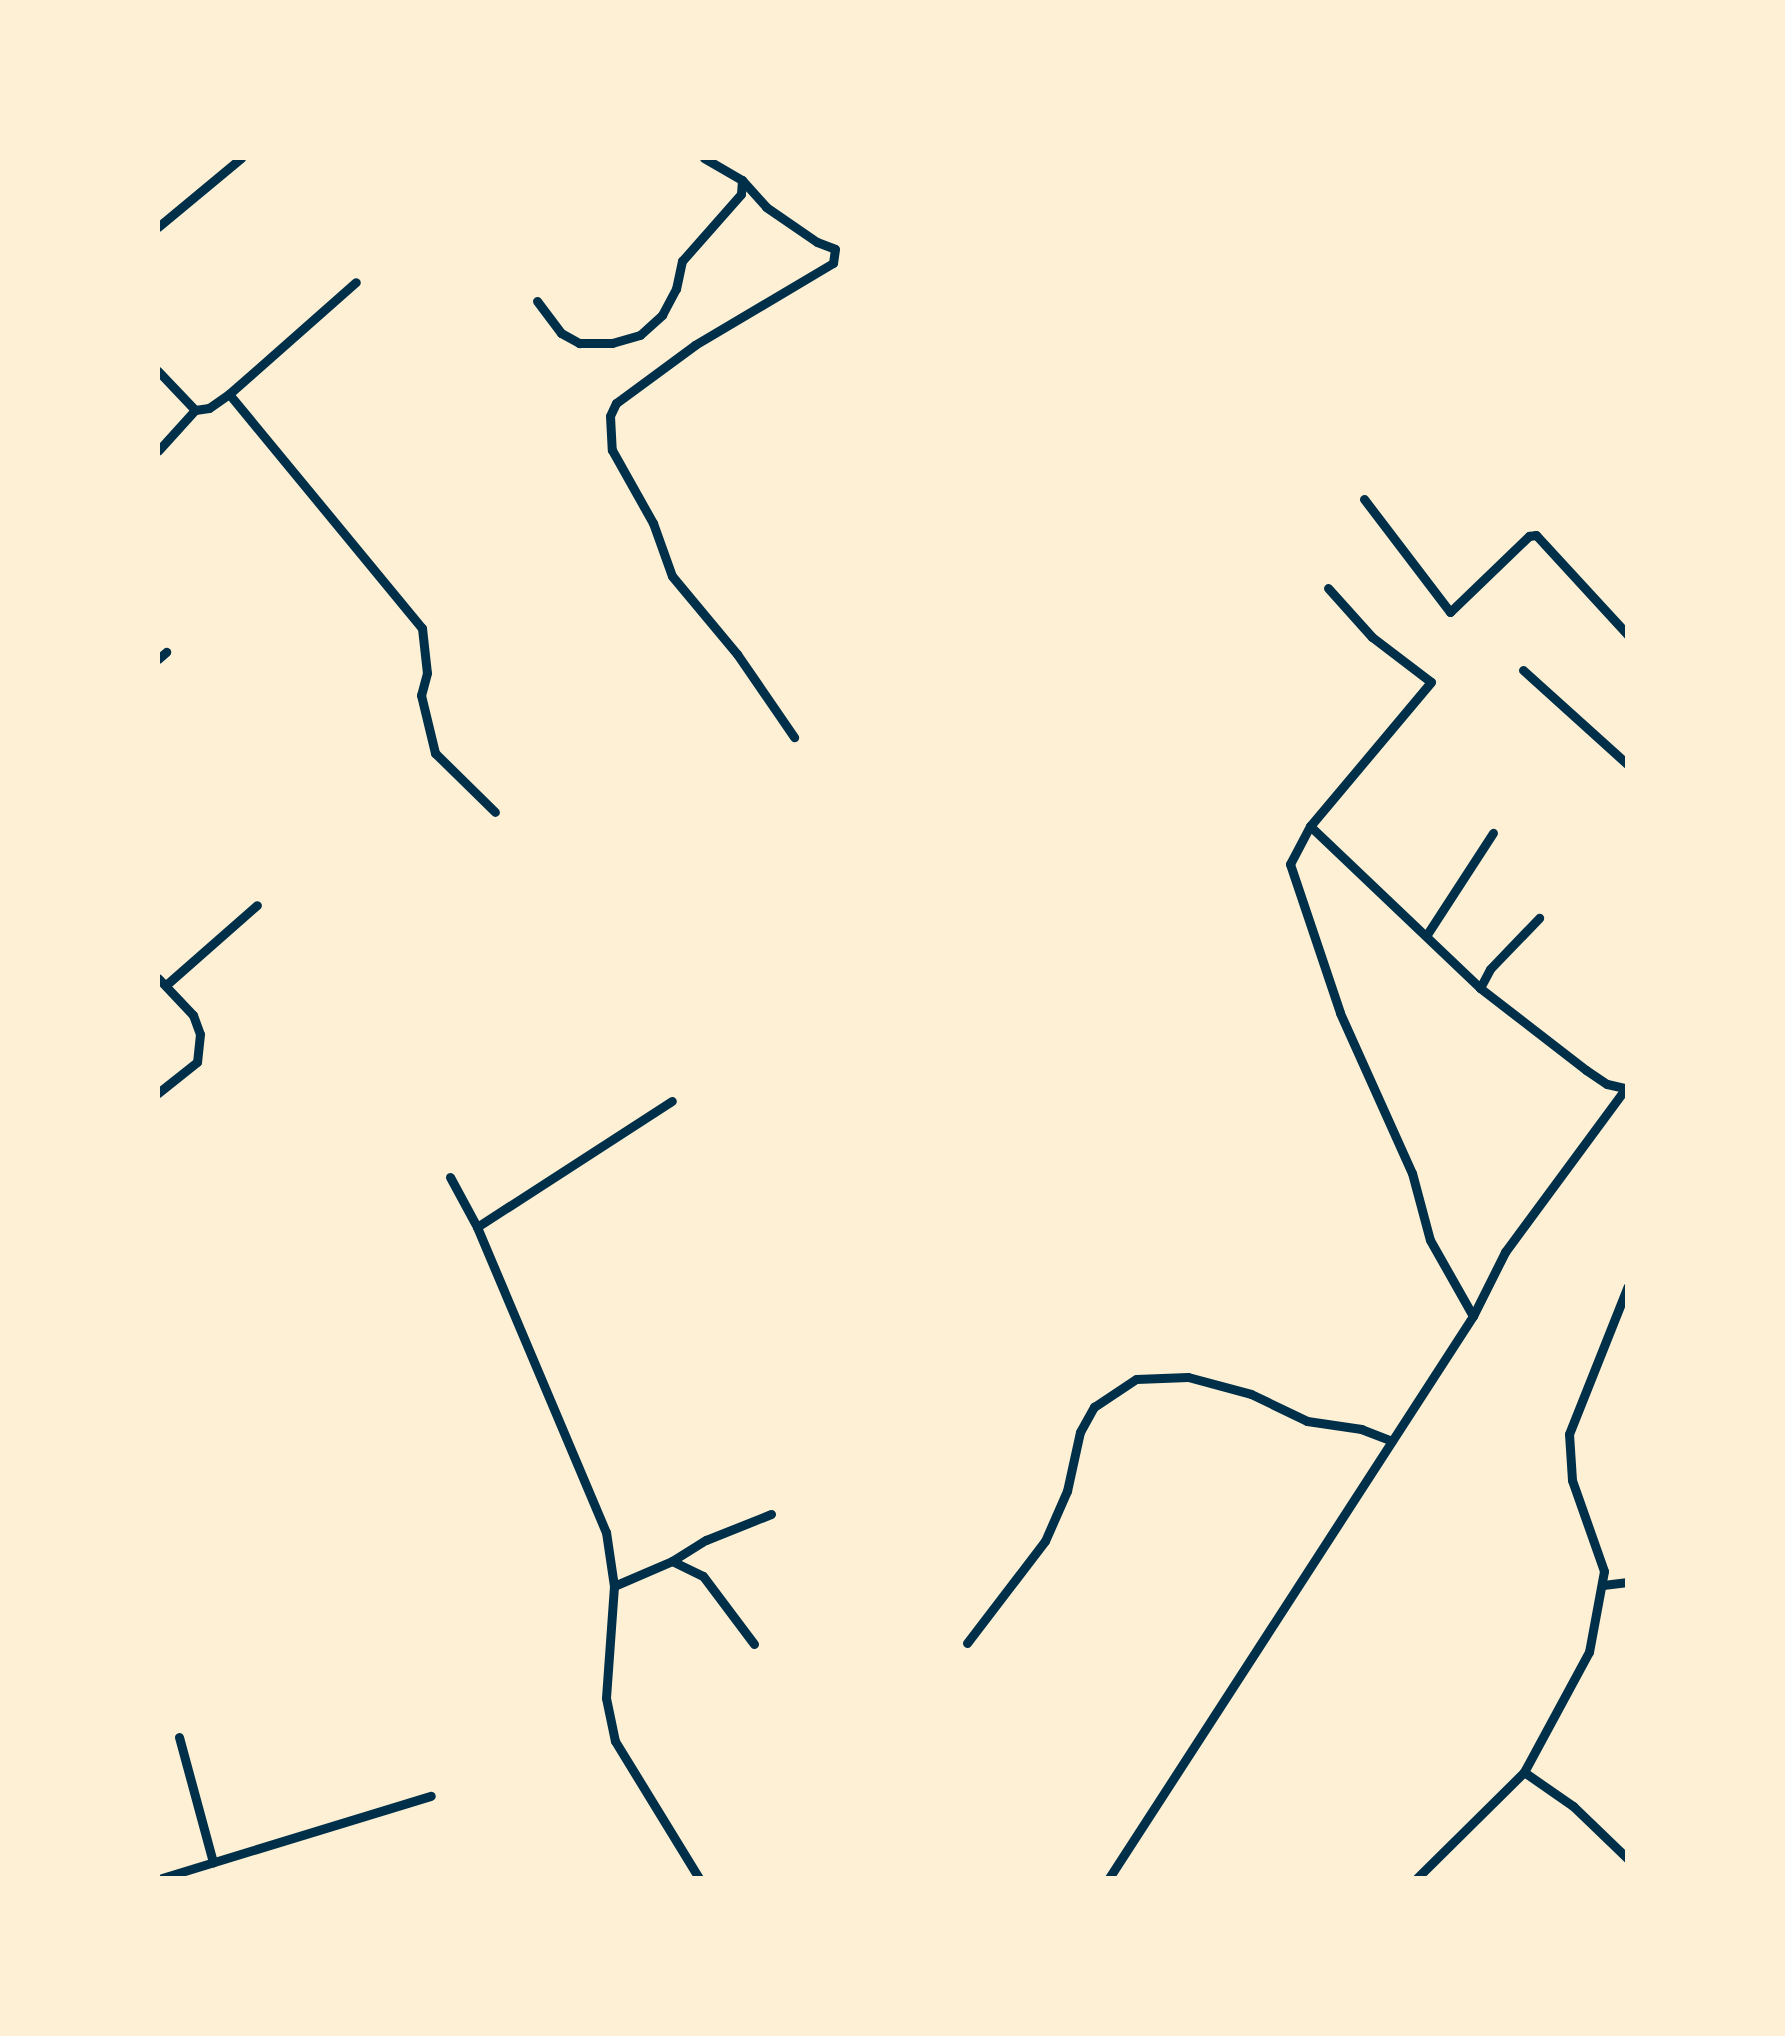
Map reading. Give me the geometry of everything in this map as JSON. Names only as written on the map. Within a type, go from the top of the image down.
[{"type":"street","points":[[158,227],[241,158]]},
{"type":"street","points":[[704,158],[742,180],[766,207],[817,242],[835,249],[833,263],[695,345],[616,403],[610,416],[612,450],[653,523],[672,576],[737,654],[794,737]]},
{"type":"street","points":[[537,301],[561,333],[579,342],[612,343],[640,335],[662,315],[676,288],[682,260],[741,194],[742,180]]},
{"type":"street","points":[[158,451],[196,410],[209,408],[229,394],[356,282]]},
{"type":"street","points":[[158,371],[196,410]]},
{"type":"street","points":[[229,394],[422,628],[427,673],[421,695],[435,753],[495,812]]},
{"type":"street","points":[[1364,499],[1450,612],[1529,536],[1536,535],[1628,635]]},
{"type":"street","points":[[1328,588],[1372,637],[1430,682],[1310,826],[1290,864],[1340,1013],[1412,1173],[1430,1240],[1474,1316]]},
{"type":"street","points":[[1522,670],[1628,765]]},
{"type":"street","points":[[1109,1878],[1474,1316],[1505,1252],[1626,1089],[1586,1070],[1480,988],[1310,826]]},
{"type":"street","points":[[1426,936],[1493,833]]},
{"type":"street","points":[[158,1093],[197,1062],[200,1034],[193,1015],[162,981],[257,905]]},
{"type":"street","points":[[1480,988],[1490,969],[1539,918]]},
{"type":"street","points":[[477,1227],[672,1102]]},
{"type":"street","points":[[450,1177],[477,1227],[606,1532],[614,1586],[606,1698],[615,1740],[700,1878]]},
{"type":"street","points":[[1417,1878],[1524,1772],[1589,1652],[1604,1571],[1572,1480],[1568,1434],[1628,1286]]},
{"type":"street","points":[[966,1643],[1044,1541],[1067,1491],[1080,1432],[1094,1407],[1136,1378],[1188,1376],[1251,1394],[1307,1421],[1361,1429],[1392,1441]]},
{"type":"street","points":[[614,1586],[672,1562],[706,1540],[770,1514]]},
{"type":"street","points":[[672,1562],[703,1576],[754,1644]]},
{"type":"street","points":[[1603,1584],[1628,1582]]},
{"type":"street","points":[[180,1737],[213,1862]]},
{"type":"street","points":[[1524,1772],[1573,1806],[1628,1858]]},
{"type":"street","points":[[162,1878],[431,1796]]},
{"type":"street","points":[[192,1868],[199,1878]]}]
